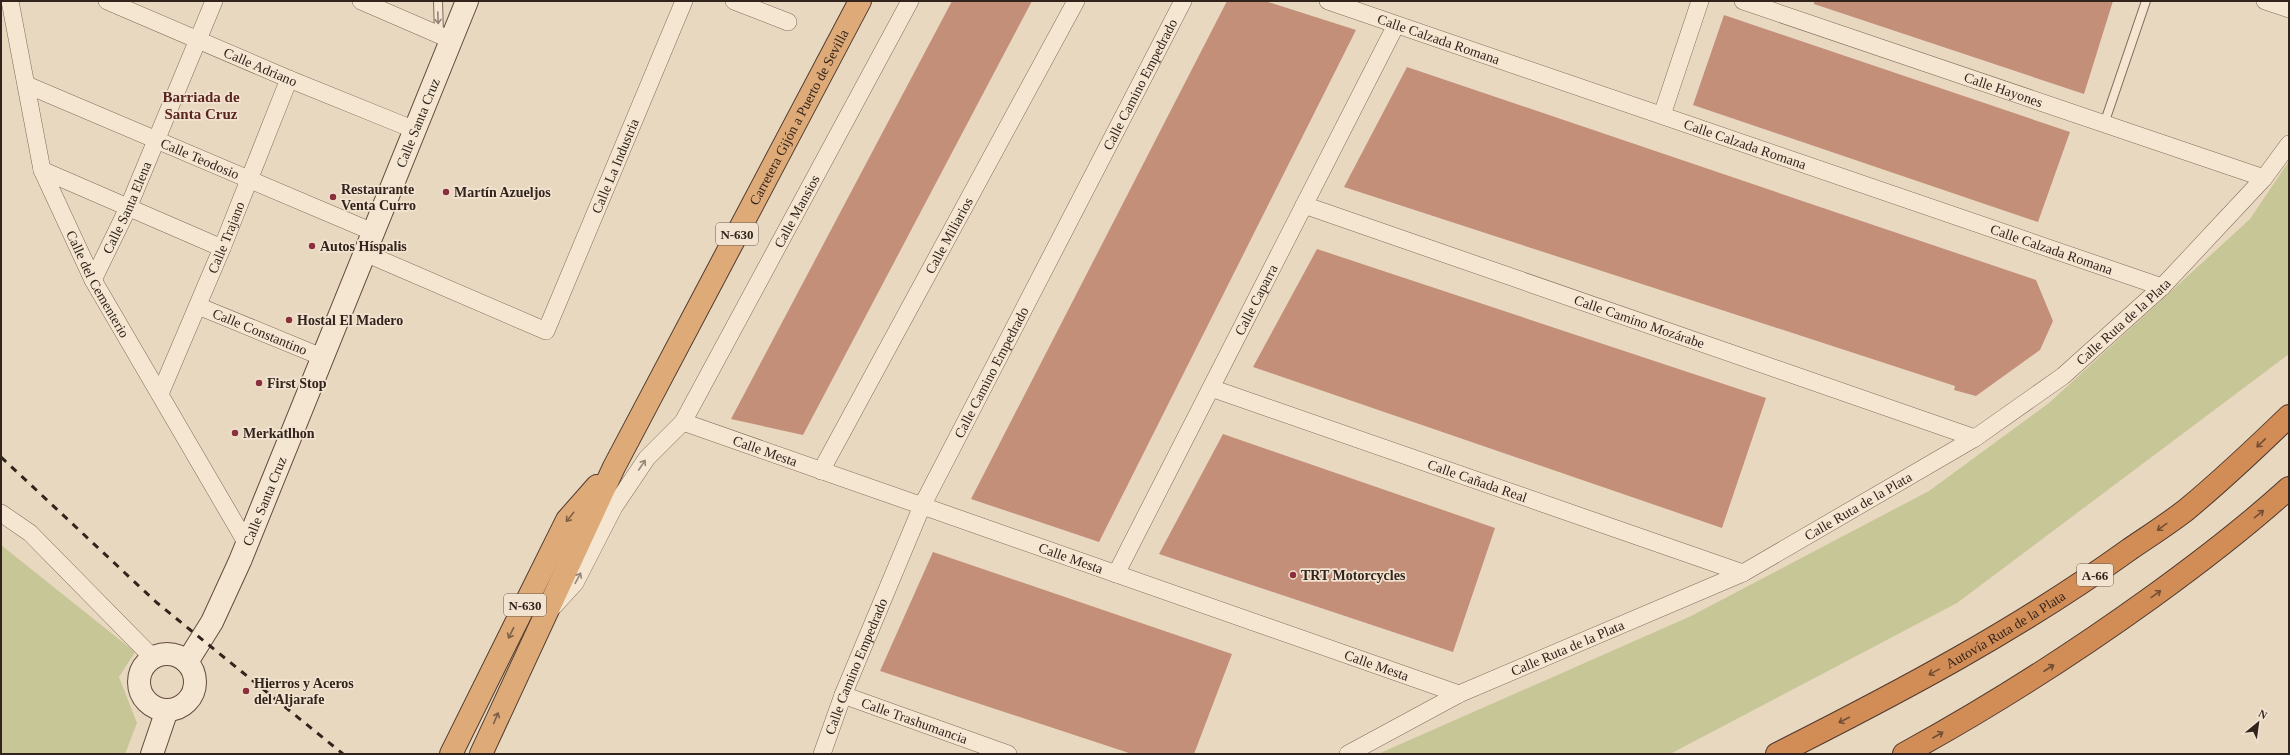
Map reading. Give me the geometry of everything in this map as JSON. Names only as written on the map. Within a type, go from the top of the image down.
[{"type":"highway","name":"Carretera Gijón a Puerto de Sevilla","points":[[481,754],[614,467],[860,1]]},
{"type":"highway","name":"Autovía Ruta de la Plata","points":[[1777,754],[1879,702],[1947,665],[2072,591],[2185,510],[2249,455],[2289,416]]},
{"type":"highway","name":"Carretera Gijón a Puerto de Sevilla","points":[[451,754],[566,520],[614,467]]},
{"type":"highway","points":[[1904,754],[2048,669],[2121,619],[2205,558],[2289,488]]},
{"type":"main road","name":"Calle Santa Cruz","points":[[187,662],[212,622],[247,544],[415,130],[445,37],[467,1]]},
{"type":"main road","points":[[169,654],[179,657],[187,662],[195,678],[195,688],[191,696],[181,706],[167,710],[157,708],[149,703],[139,686],[141,672],[146,664],[153,658],[169,654]]},
{"type":"main road","points":[[152,754],[167,710]]},
{"type":"street","name":"Calle del Cementerio","points":[[10,1],[42,170],[92,280],[247,544]]},
{"type":"street","name":"Calle Adriano","points":[[108,1],[289,79],[415,130]]},
{"type":"street","name":"Calle Santa Elena","points":[[92,280],[128,208],[214,1]]},
{"type":"street","points":[[361,1],[445,37]]},
{"type":"street","name":"Calle La Industria","points":[[365,253],[546,331],[684,1]]},
{"type":"street","points":[[734,1],[788,22]]},
{"type":"street","name":"Calle Mansios","points":[[543,618],[575,583],[614,507],[647,458],[683,422],[910,1]]},
{"type":"street","name":"Calle Miliarios","points":[[822,471],[1076,1]]},
{"type":"street","name":"Calle Camino Empedrado","points":[[822,754],[843,695],[922,506],[1183,1]]},
{"type":"street","name":"Calle Calzada Romana","points":[[1328,1],[2162,286]]},
{"type":"street","points":[[1662,116],[1700,1]]},
{"type":"street","name":"Calle Hayones","points":[[1744,1],[2264,178]]},
{"type":"street","points":[[2265,1],[2289,9]]},
{"type":"street","name":"Calle Caparra","points":[[1116,574],[1396,24]]},
{"type":"street","name":"Calle Trajano","points":[[160,394],[222,248],[289,79]]},
{"type":"street","name":"Calle Teodosio","points":[[27,85],[373,232]]},
{"type":"street","name":"Calle Ruta de la Plata","points":[[1348,754],[1459,694],[1743,573],[1975,438],[2063,376],[2162,286],[2264,178],[2289,144]]},
{"type":"street","points":[[42,170],[222,248]]},
{"type":"street","name":"Calle Camino Mozárabe","points":[[1304,205],[1975,438]]},
{"type":"street","name":"Calle Constantino","points":[[198,306],[322,357]]},
{"type":"street","name":"Calle Cañada Real","points":[[1211,388],[1743,573]]},
{"type":"street","name":"Calle Mesta","points":[[683,422],[1459,694]]},
{"type":"street","points":[[1,513],[30,533],[153,658]]},
{"type":"street","name":"Calle Trashumancia","points":[[843,695],[1008,754]]},
{"type":"lane","points":[[438,1],[445,37]]},
{"type":"lane","points":[[2104,124],[2146,1]]},
{"type":"green space","points":[[2289,161],[2289,354],[1957,603],[1670,754],[1378,754],[1691,616],[1929,491],[2049,403],[2250,219]]},
{"type":"green space","points":[[1,545],[135,652],[119,677],[137,723],[125,754],[1,754]]},
{"type":"building","points":[[952,1],[1032,1],[803,435],[731,419]]},
{"type":"building","points":[[1227,1],[1265,1],[1356,30],[1099,542],[971,499]]},
{"type":"building","points":[[1814,1],[2113,1],[2084,94],[1814,4]]},
{"type":"building","points":[[1724,15],[2070,132],[2038,222],[1693,105]]},
{"type":"building","points":[[1407,67],[2036,280],[2053,321],[2040,350],[1976,396],[1954,390],[1955,386],[1344,187]]},
{"type":"building","points":[[1317,249],[1766,398],[1722,528],[1253,367]]},
{"type":"building","points":[[1223,434],[1495,528],[1453,652],[1159,554]]},
{"type":"building","points":[[933,552],[1232,654],[1194,754],[1132,754],[880,671]]},
{"type":"railway","points":[[1,457],[156,602],[343,754]]},
{"type":"place","name":"Martín Azueljos","points":[[446,192]]},
{"type":"place","name":"Restaurante Venta Curro","points":[[333,197]]},
{"type":"place","name":"Autos Híspalis","points":[[312,246]]},
{"type":"place","name":"Hostal El Madero","points":[[289,320]]},
{"type":"place","name":"First Stop","points":[[259,383]]},
{"type":"place","name":"Merkatlhon","points":[[235,433]]},
{"type":"place","name":"TRT Motorcycles","points":[[1293,575]]},
{"type":"place","name":"Hierros y Aceros del Aljarafe","points":[[246,691]]},
{"type":"district","name":"Barriada de Santa Cruz","points":[[201,106]]}]
